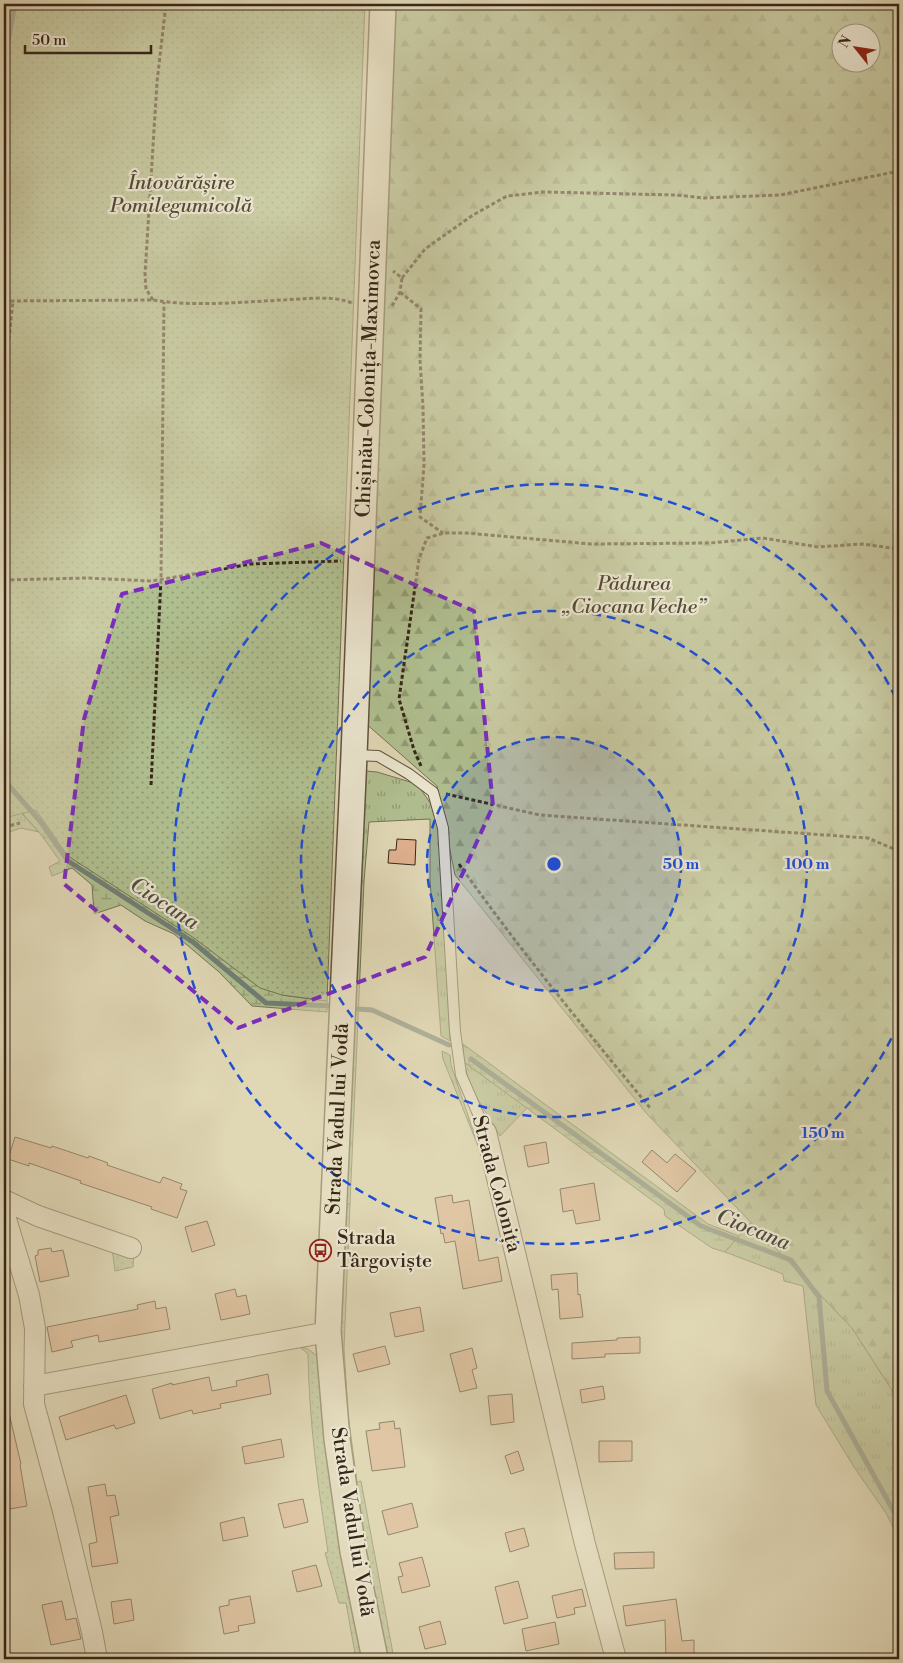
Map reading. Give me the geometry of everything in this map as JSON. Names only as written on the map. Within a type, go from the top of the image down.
[{"type":"street","name":"Chișinău-Colonița-Maximovca","points":[[354,755],[383,4]]},
{"type":"street","name":"Strada Vadul lui Vodă","points":[[354,755],[328,1332],[337,1439],[353,1551],[375,1659]]},
{"type":"street","name":"Strada Colonița","points":[[486,1132],[585,1544],[616,1659]]},
{"type":"street","points":[[4,1201],[38,1216],[131,1248]]},
{"type":"street","points":[[4,1201],[6,1219],[29,1295],[36,1328],[34,1404],[63,1511],[97,1659]]},
{"type":"street","points":[[34,1386],[328,1332]]},
{"type":"lane","points":[[354,755],[378,756],[409,774],[433,792]]},
{"type":"lane","name":"Strada Colonița","points":[[433,792],[443,828],[456,1031],[461,1074],[486,1132]]},
{"type":"path","points":[[153,300],[146,288],[145,274],[157,82],[166,4]]},
{"type":"path","points":[[402,278],[425,249],[473,214],[507,196],[544,192],[676,195],[704,198],[780,195],[899,171]]},
{"type":"path","points":[[400,292],[421,309],[420,360],[424,465],[420,518],[444,533]]},
{"type":"path","points":[[4,302],[153,300],[174,303],[334,299],[349,302],[370,312]]},
{"type":"path","points":[[4,385],[13,301]]},
{"type":"path","points":[[151,785],[161,580],[164,302]]},
{"type":"path","points":[[899,549],[862,544],[818,547],[763,538],[710,543],[591,544],[466,533],[444,533],[427,538],[419,559],[399,699],[414,750],[433,792],[540,816],[868,838],[899,851]]},
{"type":"path","points":[[4,580],[86,578],[152,581],[251,564],[362,560]]},
{"type":"path","points":[[4,827],[20,823]]},
{"type":"path","points":[[444,843],[499,920],[651,1109]]},
{"type":"highlighted area","points":[[321,543],[474,611],[493,806],[425,957],[238,1028],[64,884],[84,719],[122,594]]},
{"type":"green space","name":"Întovărășire Pomilegumicolă","points":[[4,4],[365,4],[327,1001],[282,995],[260,988],[194,938],[68,856],[36,810],[4,818]]},
{"type":"green space","name":"Pădurea „Ciocana Veche”","points":[[392,4],[899,4],[899,1401],[852,1328],[647,1114],[455,875],[437,786],[363,721]]},
{"type":"green space","points":[[4,763],[282,995],[327,1001],[327,1012],[252,1006],[219,972],[174,934],[145,921],[121,905],[94,914],[92,885],[72,868],[52,876],[49,867],[60,861],[23,814]]},
{"type":"green space","points":[[366,771],[377,772],[417,784],[431,804],[439,830],[450,1041],[441,1036],[430,880],[430,819],[369,822],[364,881],[350,1204],[343,1205],[360,775]]},
{"type":"green space","points":[[4,795],[39,832],[21,828],[4,834]]},
{"type":"green space","points":[[463,1044],[708,1224],[739,1236],[725,1252],[712,1248],[665,1216],[664,1209],[464,1062]]},
{"type":"green space","points":[[442,1051],[450,1055],[451,1065],[480,1151],[443,1059]]},
{"type":"green space","points":[[464,1062],[527,1108],[500,1136],[471,1088]]},
{"type":"green space","points":[[350,1204],[344,1348],[348,1414],[357,1482],[361,1481],[394,1659],[383,1659],[357,1521],[339,1343],[343,1205]]},
{"type":"green space","points":[[751,1222],[852,1328],[899,1401],[899,1539],[886,1513],[854,1467],[816,1405],[803,1286],[784,1281],[783,1274],[725,1252]]},
{"type":"green space","points":[[112,1248],[134,1254],[133,1267],[115,1271]]},
{"type":"green space","points":[[301,1348],[306,1348],[315,1354],[325,1365],[331,1488],[366,1659],[356,1659],[346,1603],[339,1603],[325,1553],[328,1552],[312,1429],[308,1354]]},
{"type":"building","points":[[397,839],[416,840],[415,865],[388,863],[389,850],[396,850]]},
{"type":"building","points":[[15,1137],[51,1148],[52,1146],[88,1158],[89,1156],[108,1163],[107,1165],[160,1183],[163,1177],[182,1184],[180,1189],[187,1191],[177,1218],[151,1209],[152,1207],[80,1183],[81,1181],[29,1163],[29,1166],[8,1159]]},
{"type":"building","points":[[546,1142],[549,1163],[528,1167],[524,1146]]},
{"type":"building","points":[[652,1150],[667,1163],[675,1154],[696,1171],[677,1192],[642,1162]]},
{"type":"building","points":[[594,1183],[600,1220],[576,1224],[573,1210],[563,1212],[560,1189]]},
{"type":"building","points":[[452,1195],[453,1203],[469,1200],[479,1261],[498,1257],[502,1281],[463,1289],[455,1241],[445,1243],[443,1233],[441,1234],[435,1198]]},
{"type":"building","points":[[207,1221],[215,1245],[192,1252],[185,1227]]},
{"type":"building","points":[[51,1248],[52,1252],[63,1250],[69,1276],[40,1282],[35,1256],[38,1255],[38,1250]]},
{"type":"building","points":[[577,1273],[578,1295],[580,1294],[583,1317],[560,1319],[558,1289],[552,1290],[551,1275]]},
{"type":"building","points":[[235,1289],[237,1297],[246,1295],[250,1314],[221,1320],[215,1294]]},
{"type":"building","points":[[155,1301],[156,1309],[166,1307],[170,1329],[99,1342],[98,1335],[71,1341],[73,1347],[52,1352],[47,1327],[138,1309],[137,1305]]},
{"type":"building","points":[[420,1307],[424,1331],[395,1337],[390,1313]]},
{"type":"building","points":[[640,1337],[640,1353],[605,1354],[605,1357],[572,1359],[572,1343]]},
{"type":"building","points":[[385,1346],[390,1364],[358,1372],[353,1354]]},
{"type":"building","points":[[472,1348],[477,1368],[472,1370],[477,1388],[460,1392],[450,1354]]},
{"type":"building","points":[[268,1374],[271,1394],[220,1404],[221,1408],[193,1414],[192,1410],[160,1419],[152,1389],[172,1383],[172,1385],[209,1377],[212,1391],[237,1386],[236,1381]]},
{"type":"building","points":[[603,1386],[605,1399],[582,1403],[580,1390]]},
{"type":"building","points":[[512,1394],[514,1422],[491,1425],[488,1396]]},
{"type":"building","points":[[126,1395],[135,1423],[116,1429],[114,1425],[66,1440],[59,1417]]},
{"type":"building","points":[[9,1413],[21,1464],[27,1506],[4,1510],[4,1414]]},
{"type":"building","points":[[394,1421],[395,1429],[400,1428],[405,1467],[372,1471],[366,1431],[380,1429],[379,1423]]},
{"type":"building","points":[[281,1439],[284,1457],[245,1464],[242,1447]]},
{"type":"building","points":[[599,1441],[632,1441],[632,1461],[599,1462]]},
{"type":"building","points":[[518,1451],[524,1470],[511,1474],[505,1456]]},
{"type":"building","points":[[105,1484],[107,1496],[115,1495],[119,1515],[110,1517],[118,1563],[92,1567],[89,1544],[97,1542],[88,1487]]},
{"type":"building","points":[[303,1499],[308,1522],[284,1528],[278,1504]]},
{"type":"building","points":[[412,1503],[418,1527],[388,1535],[382,1511]]},
{"type":"building","points":[[244,1517],[248,1536],[223,1541],[220,1523]]},
{"type":"building","points":[[524,1528],[529,1546],[510,1552],[505,1533]]},
{"type":"building","points":[[654,1552],[654,1568],[615,1569],[614,1553]]},
{"type":"building","points":[[422,1557],[430,1586],[402,1593],[398,1577],[403,1576],[399,1563]]},
{"type":"building","points":[[316,1565],[322,1586],[297,1592],[292,1571]]},
{"type":"building","points":[[518,1581],[528,1618],[504,1624],[495,1587]]},
{"type":"building","points":[[582,1589],[586,1606],[574,1608],[575,1614],[557,1618],[552,1596]]},
{"type":"building","points":[[250,1596],[255,1623],[238,1626],[239,1631],[224,1634],[219,1607],[229,1605],[229,1600]]},
{"type":"building","points":[[131,1599],[134,1620],[114,1624],[111,1602]]},
{"type":"building","points":[[676,1599],[682,1641],[694,1640],[694,1658],[666,1659],[665,1620],[626,1626],[623,1606]]},
{"type":"building","points":[[62,1601],[66,1620],[76,1618],[81,1639],[51,1645],[42,1605]]},
{"type":"building","points":[[440,1621],[446,1644],[425,1649],[419,1627]]},
{"type":"building","points":[[555,1622],[559,1644],[526,1651],[522,1629]]},
{"type":"waterway","name":"Ciocana","points":[[4,62],[15,4]]},
{"type":"waterway","name":"Ciocana","points":[[4,780],[40,821],[68,861],[193,942],[266,1003],[333,1006]]},
{"type":"waterway","name":"Ciocana","points":[[358,1009],[372,1010],[449,1045]]},
{"type":"waterway","name":"Ciocana","points":[[471,1059],[701,1226],[791,1260],[819,1297],[827,1391],[899,1521]]},
{"type":"place","name":"Strada Târgoviște","points":[[321,1250]]}]
